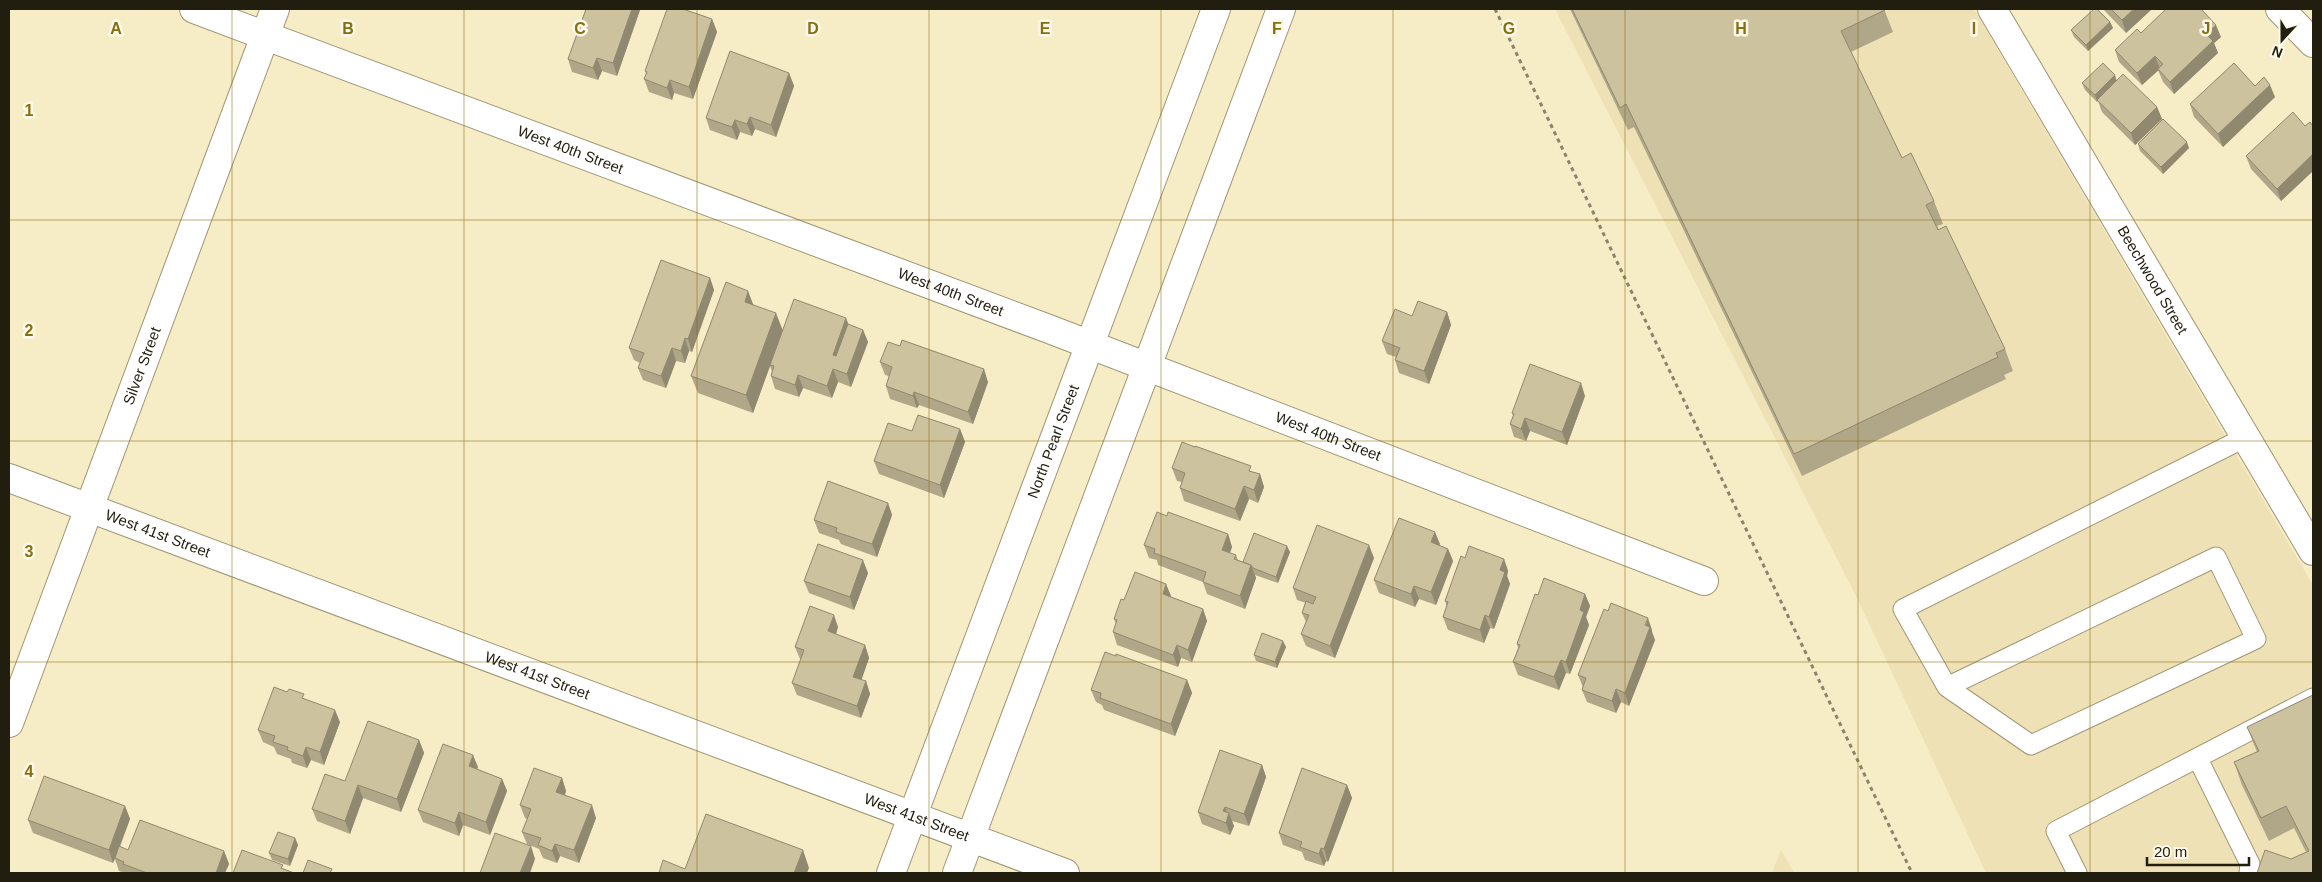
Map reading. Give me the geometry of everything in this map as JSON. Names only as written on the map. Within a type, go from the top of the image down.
[{"type":"street","name":"West 40th Street","points":[[194,9],[1090,345],[1704,581]]},
{"type":"street","name":"Silver Street","points":[[9,723],[275,9]]},
{"type":"street","name":"North Pearl Street","points":[[891,873],[1216,9]]},
{"type":"street","points":[[957,873],[1281,9]]},
{"type":"street","name":"Beechwood Street","points":[[1992,9],[2313,551]]},
{"type":"street","points":[[2280,9],[2313,43]]},
{"type":"street","name":"West 41st Street","points":[[9,478],[1065,873]]},
{"type":"lane","points":[[1947,687],[2216,557],[2256,638],[2031,745],[1947,687],[1903,609],[2246,437]]},
{"type":"lane","points":[[2077,873],[2056,832],[2313,698]]},
{"type":"lane","points":[[2198,759],[2250,864],[2249,873]]},
{"type":"path","points":[[1496,9],[1912,873]]},
{"type":"shaded area","points":[[1555,9],[1974,9],[2313,585],[2313,873],[1986,873],[1856,596]]},
{"type":"shaded area","points":[[1781,850],[1794,873],[1772,873]]},
{"type":"building","points":[[586,9],[632,9],[613,63],[597,58],[593,68],[568,59]]},
{"type":"building","points":[[667,9],[683,9],[712,19],[689,87],[670,80],[667,88],[644,79],[647,72],[645,71]]},
{"type":"building","points":[[1572,9],[1884,9],[1841,31],[1902,158],[1911,153],[1934,201],[1926,205],[1938,230],[1946,226],[2005,349],[1996,353],[1998,357],[1794,454],[1626,104],[1620,108]]},
{"type":"building","points":[[2094,9],[2097,9],[2110,22],[2086,45],[2071,30]]},
{"type":"building","points":[[2111,9],[2134,9],[2122,20]]},
{"type":"building","points":[[2166,9],[2201,9],[2216,25],[2206,34],[2213,41],[2170,82],[2158,69],[2163,64],[2155,56],[2137,73],[2115,50],[2137,29],[2141,33]]},
{"type":"building","points":[[730,51],[789,73],[771,125],[750,117],[747,124],[735,120],[732,127],[706,118]]},
{"type":"building","points":[[2103,63],[2115,75],[2095,95],[2082,83]]},
{"type":"building","points":[[2234,63],[2255,86],[2264,77],[2270,85],[2218,134],[2190,104]]},
{"type":"building","points":[[2123,74],[2157,107],[2131,133],[2097,100]]},
{"type":"building","points":[[2293,112],[2305,126],[2310,122],[2313,126],[2313,154],[2277,189],[2246,156]]},
{"type":"building","points":[[2163,119],[2187,142],[2161,167],[2138,144]]},
{"type":"building","points":[[661,260],[710,278],[688,339],[685,338],[681,351],[672,348],[661,376],[638,368],[644,353],[629,348]]},
{"type":"building","points":[[726,282],[748,291],[745,302],[776,313],[746,395],[691,376]]},
{"type":"building","points":[[794,299],[846,318],[833,355],[836,356],[848,324],[863,330],[847,374],[833,369],[827,386],[798,375],[795,385],[771,376],[774,366],[770,365]]},
{"type":"building","points":[[1418,301],[1447,312],[1424,371],[1395,360],[1400,348],[1382,341],[1395,309],[1412,316]]},
{"type":"building","points":[[902,340],[984,369],[968,412],[914,392],[913,396],[886,386],[892,367],[880,362],[888,342],[900,346]]},
{"type":"building","points":[[1530,364],[1581,383],[1562,432],[1525,418],[1521,429],[1510,424],[1514,414],[1512,413]]},
{"type":"building","points":[[918,415],[960,429],[940,485],[874,461],[888,423],[912,431]]},
{"type":"building","points":[[1182,442],[1251,466],[1249,471],[1260,474],[1254,490],[1244,486],[1235,509],[1180,488],[1185,473],[1172,468]]},
{"type":"building","points":[[828,481],[888,503],[872,544],[836,532],[837,528],[814,520]]},
{"type":"building","points":[[1157,512],[1167,516],[1168,512],[1228,534],[1222,550],[1236,555],[1234,559],[1251,565],[1240,596],[1203,582],[1206,572],[1154,553],[1155,549],[1144,545]]},
{"type":"building","points":[[1399,518],[1435,532],[1431,542],[1448,549],[1431,592],[1414,586],[1411,594],[1374,580]]},
{"type":"building","points":[[1317,525],[1369,545],[1330,646],[1301,634],[1309,615],[1302,613],[1306,601],[1313,604],[1316,597],[1293,588]]},
{"type":"building","points":[[1254,533],[1287,546],[1276,577],[1243,562]]},
{"type":"building","points":[[818,544],[863,560],[850,597],[804,581]]},
{"type":"building","points":[[1469,546],[1504,559],[1500,570],[1505,572],[1489,617],[1485,615],[1480,630],[1443,617],[1448,602],[1445,601],[1461,556],[1465,558]]},
{"type":"building","points":[[1135,572],[1166,584],[1163,594],[1203,609],[1188,650],[1177,645],[1173,655],[1113,632],[1117,620],[1114,619],[1121,599],[1124,600]]},
{"type":"building","points":[[1544,578],[1585,594],[1580,610],[1584,612],[1566,662],[1561,660],[1554,677],[1513,662],[1520,645],[1517,644],[1535,594],[1538,595]]},
{"type":"building","points":[[1611,603],[1648,618],[1645,625],[1650,627],[1625,693],[1616,689],[1612,701],[1582,690],[1586,678],[1578,675],[1604,609],[1608,611]]},
{"type":"building","points":[[810,606],[834,615],[828,631],[865,645],[853,677],[866,681],[857,706],[792,683],[804,650],[795,647]]},
{"type":"building","points":[[1262,633],[1283,641],[1275,662],[1254,655]]},
{"type":"building","points":[[1105,652],[1116,656],[1116,654],[1187,680],[1171,724],[1100,698],[1101,693],[1091,690]]},
{"type":"building","points":[[274,687],[287,692],[289,689],[304,694],[302,698],[335,710],[320,752],[306,747],[303,756],[287,750],[288,747],[273,742],[275,736],[258,730]]},
{"type":"building","points":[[2313,695],[2313,873],[2257,873],[2265,850],[2291,859],[2309,851],[2286,806],[2261,818],[2234,762],[2259,751],[2247,727]]},
{"type":"building","points":[[368,721],[419,740],[397,799],[358,785],[345,821],[312,809],[325,774],[345,781]]},
{"type":"building","points":[[443,744],[473,755],[469,766],[502,779],[486,822],[459,812],[455,823],[418,810]]},
{"type":"building","points":[[1220,750],[1262,765],[1244,814],[1225,807],[1223,811],[1229,813],[1226,823],[1198,812]]},
{"type":"building","points":[[534,768],[562,778],[556,792],[592,805],[574,850],[555,844],[552,851],[538,845],[541,838],[522,832],[531,809],[520,805]]},
{"type":"building","points":[[1302,768],[1347,785],[1324,849],[1321,848],[1319,854],[1300,847],[1302,842],[1279,833]]},
{"type":"building","points":[[44,776],[125,806],[109,850],[28,820]]},
{"type":"building","points":[[706,814],[803,850],[794,873],[659,873],[663,860],[685,869]]},
{"type":"building","points":[[140,820],[224,851],[216,873],[147,873],[123,864],[124,862],[115,858],[119,846],[128,850]]},
{"type":"building","points":[[278,832],[295,838],[288,859],[269,853]]},
{"type":"building","points":[[495,833],[531,846],[520,873],[480,873]]},
{"type":"building","points":[[242,850],[283,865],[281,868],[294,873],[233,873]]},
{"type":"building","points":[[308,860],[332,869],[330,873],[303,873]]}]
